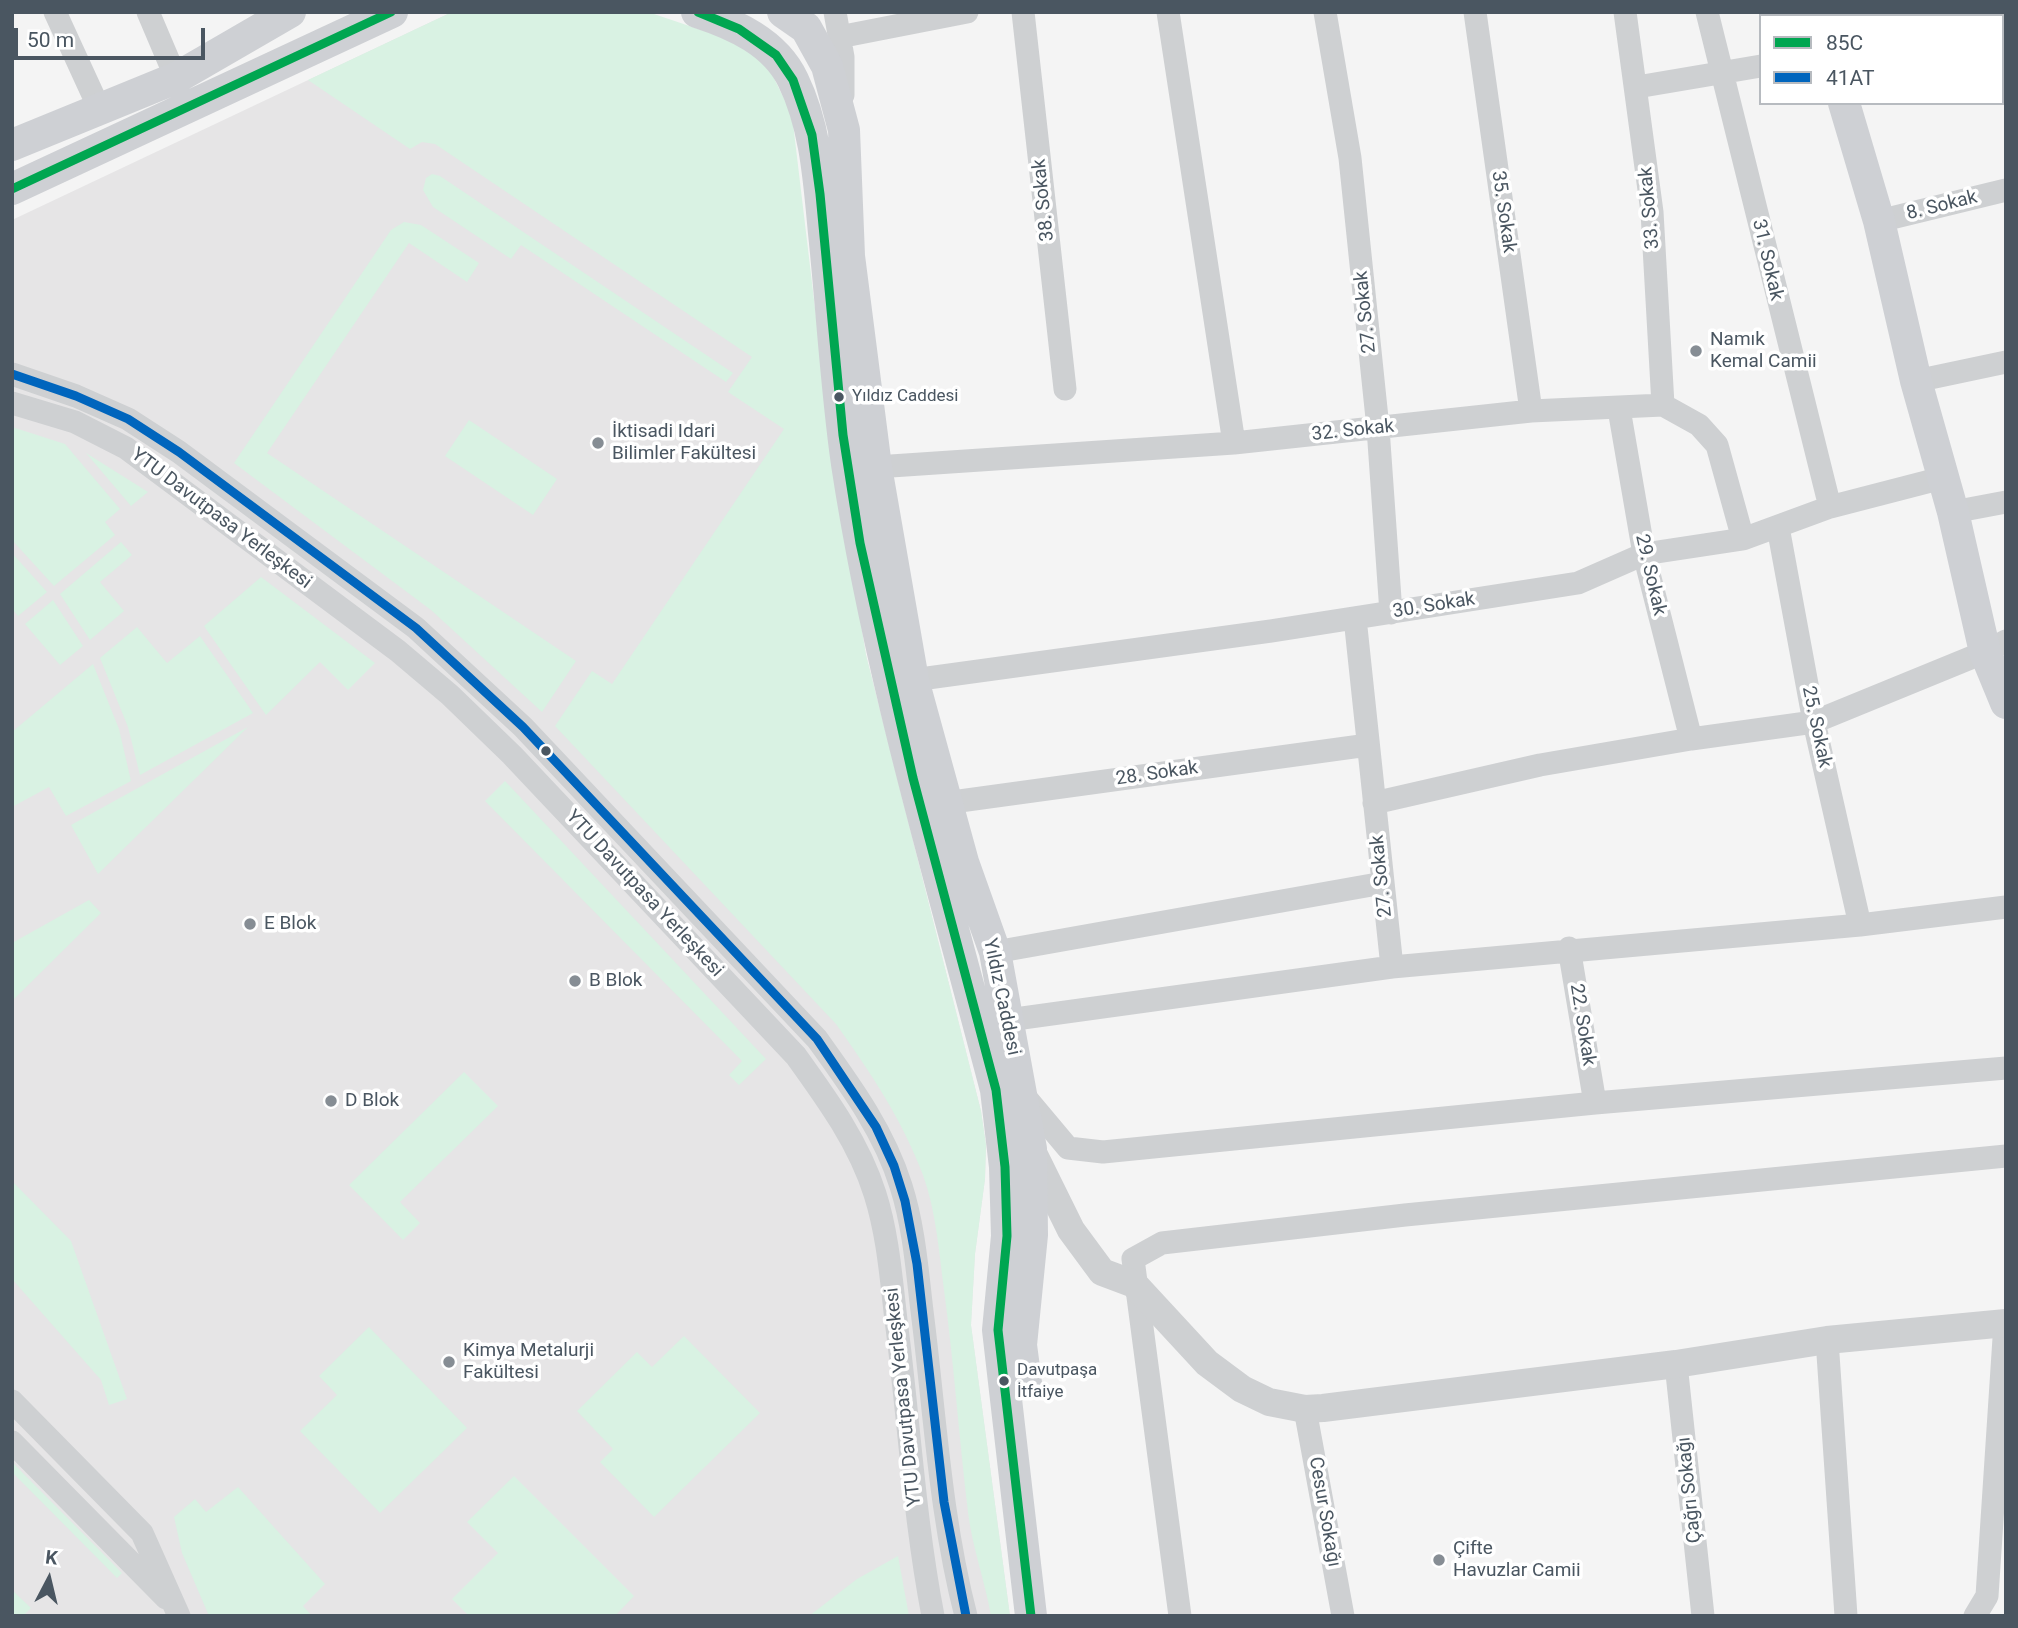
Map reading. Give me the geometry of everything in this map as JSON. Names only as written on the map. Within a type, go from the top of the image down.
[{"type":"main road","points":[[12,145],[177,78],[290,12]]},
{"type":"main road","points":[[12,189],[391,12]]},
{"type":"main road","name":"Yıldız Caddesi","points":[[697,12],[734,24],[771,50],[792,78],[805,111],[817,162],[847,462],[872,605],[996,1090],[1005,1167],[1007,1236],[998,1330],[1031,1616]]},
{"type":"main road","points":[[783,12],[806,28],[827,65],[844,130]]},
{"type":"main road","points":[[1845,105],[1879,221],[1942,478],[1996,646],[2006,703]]},
{"type":"main road","name":"Yıldız Caddesi","points":[[844,130],[849,256],[877,467],[913,680],[963,862],[995,952],[1031,1149],[1032,1235],[1021,1345],[1053,1616]]},
{"type":"street","points":[[55,12],[99,108]]},
{"type":"street","points":[[148,12],[177,78]]},
{"type":"street","name":"Yıldız Caddesi","points":[[835,12],[843,57],[844,130]]},
{"type":"street","points":[[839,37],[967,12]]},
{"type":"street","name":"38. Sokak","points":[[1023,12],[1065,389]]},
{"type":"street","points":[[1168,12],[1234,443]]},
{"type":"street","name":"27. Sokak","points":[[1325,12],[1350,158],[1378,428],[1391,613]]},
{"type":"street","name":"35. Sokak","points":[[1475,12],[1531,411]]},
{"type":"street","name":"33. Sokak","points":[[1625,12],[1652,212],[1663,405]]},
{"type":"street","name":"31. Sokak","points":[[1707,12],[1830,507]]},
{"type":"street","points":[[1637,87],[1759,66]]},
{"type":"street","name":"8. Sokak","points":[[1879,221],[2006,190]]},
{"type":"street","points":[[1916,380],[2006,362]]},
{"type":"street","name":"YTU Davutpasa Yerleşkesi","points":[[12,374],[76,396],[128,419],[179,452],[416,628],[531,736],[817,1039],[852,1087],[881,1136],[901,1185],[913,1234],[936,1422],[944,1516],[966,1616]]},
{"type":"street","name":"YTU Davutpasa Yerleşkesi","points":[[12,403],[75,422],[126,448],[408,660],[512,755],[796,1056],[830,1102],[857,1149],[881,1216],[909,1425],[916,1518],[933,1616]]},
{"type":"street","points":[[1663,405],[1699,425],[1717,445],[1743,539]]},
{"type":"street","name":"32. Sokak","points":[[877,467],[1234,443],[1531,411],[1663,405]]},
{"type":"street","name":"29. Sokak","points":[[1619,409],[1644,554],[1690,739]]},
{"type":"street","name":"30. Sokak","points":[[913,680],[1391,613],[1577,583],[1644,554],[1743,539],[1830,507],[1942,478]]},
{"type":"street","points":[[1953,512],[2006,502]]},
{"type":"street","name":"25. Sokak","points":[[1778,527],[1814,722],[1860,925]]},
{"type":"street","name":"27. Sokak","points":[[1355,618],[1392,967]]},
{"type":"street","points":[[1374,803],[1540,765],[1690,739],[1814,722],[1996,646]]},
{"type":"street","name":"28. Sokak","points":[[946,803],[1368,745]]},
{"type":"street","points":[[995,952],[1383,883]]},
{"type":"street","points":[[1008,1020],[1392,967],[1570,948],[1860,925],[2006,907]]},
{"type":"street","name":"22. Sokak","points":[[1570,948],[1594,1102]]},
{"type":"street","points":[[1020,1091],[1068,1148],[1103,1152],[1594,1102],[2006,1068]]},
{"type":"street","points":[[1031,1149],[1083,1248],[1102,1272],[1134,1284],[1208,1363],[1241,1388],[1269,1402],[1305,1409],[1676,1364],[1827,1340],[2005,1323],[1987,1596],[1975,1616]]},
{"type":"street","points":[[1180,1616],[1134,1284],[1133,1259],[1162,1243],[1405,1215],[2006,1156]]},
{"type":"street","points":[[1827,1340],[1846,1616]]},
{"type":"street","name":"Çağrı Sokağı","points":[[1676,1364],[1703,1616]]},
{"type":"street","points":[[12,1401],[142,1533],[178,1612]]},
{"type":"street","name":"Cesur Sokağı","points":[[1305,1409],[1343,1616]]},
{"type":"street","points":[[12,1442],[178,1612]]},
{"type":"shaded area","points":[[452,12],[648,12],[833,459],[866,655],[981,1111],[986,1145],[985,1179],[975,1254],[971,1325],[1010,1616],[12,1616],[12,220]]},
{"type":"green space","points":[[452,12],[648,12],[731,40],[754,54],[771,72],[792,115],[833,459],[866,655],[981,1111],[986,1145],[971,1325],[1010,1616],[991,1616],[972,1538],[937,1232],[915,1154],[873,1078],[836,1024],[555,726],[592,671],[612,684],[784,429],[728,392],[752,357],[435,144],[422,142],[410,149],[308,80]]},
{"type":"green space","points":[[432,174],[440,176],[733,373],[726,382],[521,245],[511,259],[433,207],[423,190],[426,178]]},
{"type":"green space","points":[[404,222],[421,225],[479,263],[467,282],[409,243],[267,453],[576,661],[542,712],[431,610],[234,463],[391,230]]},
{"type":"green space","points":[[469,420],[557,479],[533,515],[445,456]]},
{"type":"green space","points":[[12,427],[65,444],[120,509],[105,522],[115,535],[54,586],[12,540]]},
{"type":"green space","points":[[86,453],[148,492],[131,506]]},
{"type":"green space","points":[[121,542],[132,555],[100,582],[124,611],[90,640],[60,594]]},
{"type":"green space","points":[[12,553],[47,592],[18,616],[12,609]]},
{"type":"green space","points":[[261,577],[375,663],[348,690],[320,662],[266,715],[204,626]]},
{"type":"green space","points":[[53,600],[83,646],[60,665],[25,624]]},
{"type":"green space","points":[[137,627],[167,663],[200,636],[253,713],[140,775],[128,727],[100,658]]},
{"type":"green space","points":[[93,664],[119,729],[131,781],[66,816],[49,787],[12,807],[12,732]]},
{"type":"green space","points":[[248,727],[98,874],[71,825]]},
{"type":"green space","points":[[505,781],[766,1059],[739,1085],[729,1075],[742,1061],[485,801]]},
{"type":"green space","points":[[89,900],[101,913],[12,1001],[12,943]]},
{"type":"green space","points":[[464,1072],[498,1106],[400,1202],[420,1223],[403,1240],[349,1185]]},
{"type":"green space","points":[[12,1181],[71,1241],[127,1399],[109,1405],[101,1380],[12,1279]]},
{"type":"green space","points":[[369,1327],[467,1428],[380,1513],[300,1431],[337,1395],[319,1376]]},
{"type":"green space","points":[[684,1336],[760,1413],[654,1517],[600,1462],[613,1449],[577,1411],[637,1352],[652,1367]]},
{"type":"green space","points":[[12,1462],[122,1573],[117,1578],[12,1472]]},
{"type":"green space","points":[[514,1476],[634,1596],[615,1616],[469,1616],[452,1599],[498,1553],[467,1522]]},
{"type":"green space","points":[[238,1487],[325,1584],[303,1606],[312,1616],[209,1616],[182,1553],[174,1517],[195,1499],[206,1512]]},
{"type":"green space","points":[[898,1556],[909,1616],[809,1616],[857,1579]]},
{"type":"green space","points":[[12,1590],[31,1608],[23,1616],[12,1616]]},
{"type":"transit line","name":"85C","points":[[12,189],[391,12]]},
{"type":"transit line","name":"85C","points":[[698,12],[739,29],[776,55],[793,80],[812,135],[843,435],[860,543],[913,778],[996,1090],[1005,1167],[1007,1236],[998,1330],[1031,1616]]},
{"type":"transit line","name":"41AT","points":[[12,374],[76,396],[128,419],[179,452],[416,628],[523,727],[817,1039],[876,1127],[894,1166],[905,1201],[917,1264],[944,1502],[966,1616]]},
{"type":"place","name":"Namık Kemal Camii","points":[[1696,351]]},
{"type":"place","name":"Yıldız Caddesi","points":[[839,397]]},
{"type":"place","name":"İktisadi Idari Bilimler Fakültesi","points":[[598,443]]},
{"type":"place","name":"E Blok","points":[[250,924]]},
{"type":"place","name":"B Blok","points":[[575,981]]},
{"type":"place","name":"D Blok","points":[[331,1101]]},
{"type":"place","name":"Kimya Metalurji Fakültesi","points":[[449,1362]]},
{"type":"place","name":"Davutpaşa İtfaiye","points":[[1004,1381]]},
{"type":"place","name":"Çifte Havuzlar Camii","points":[[1439,1560]]}]
